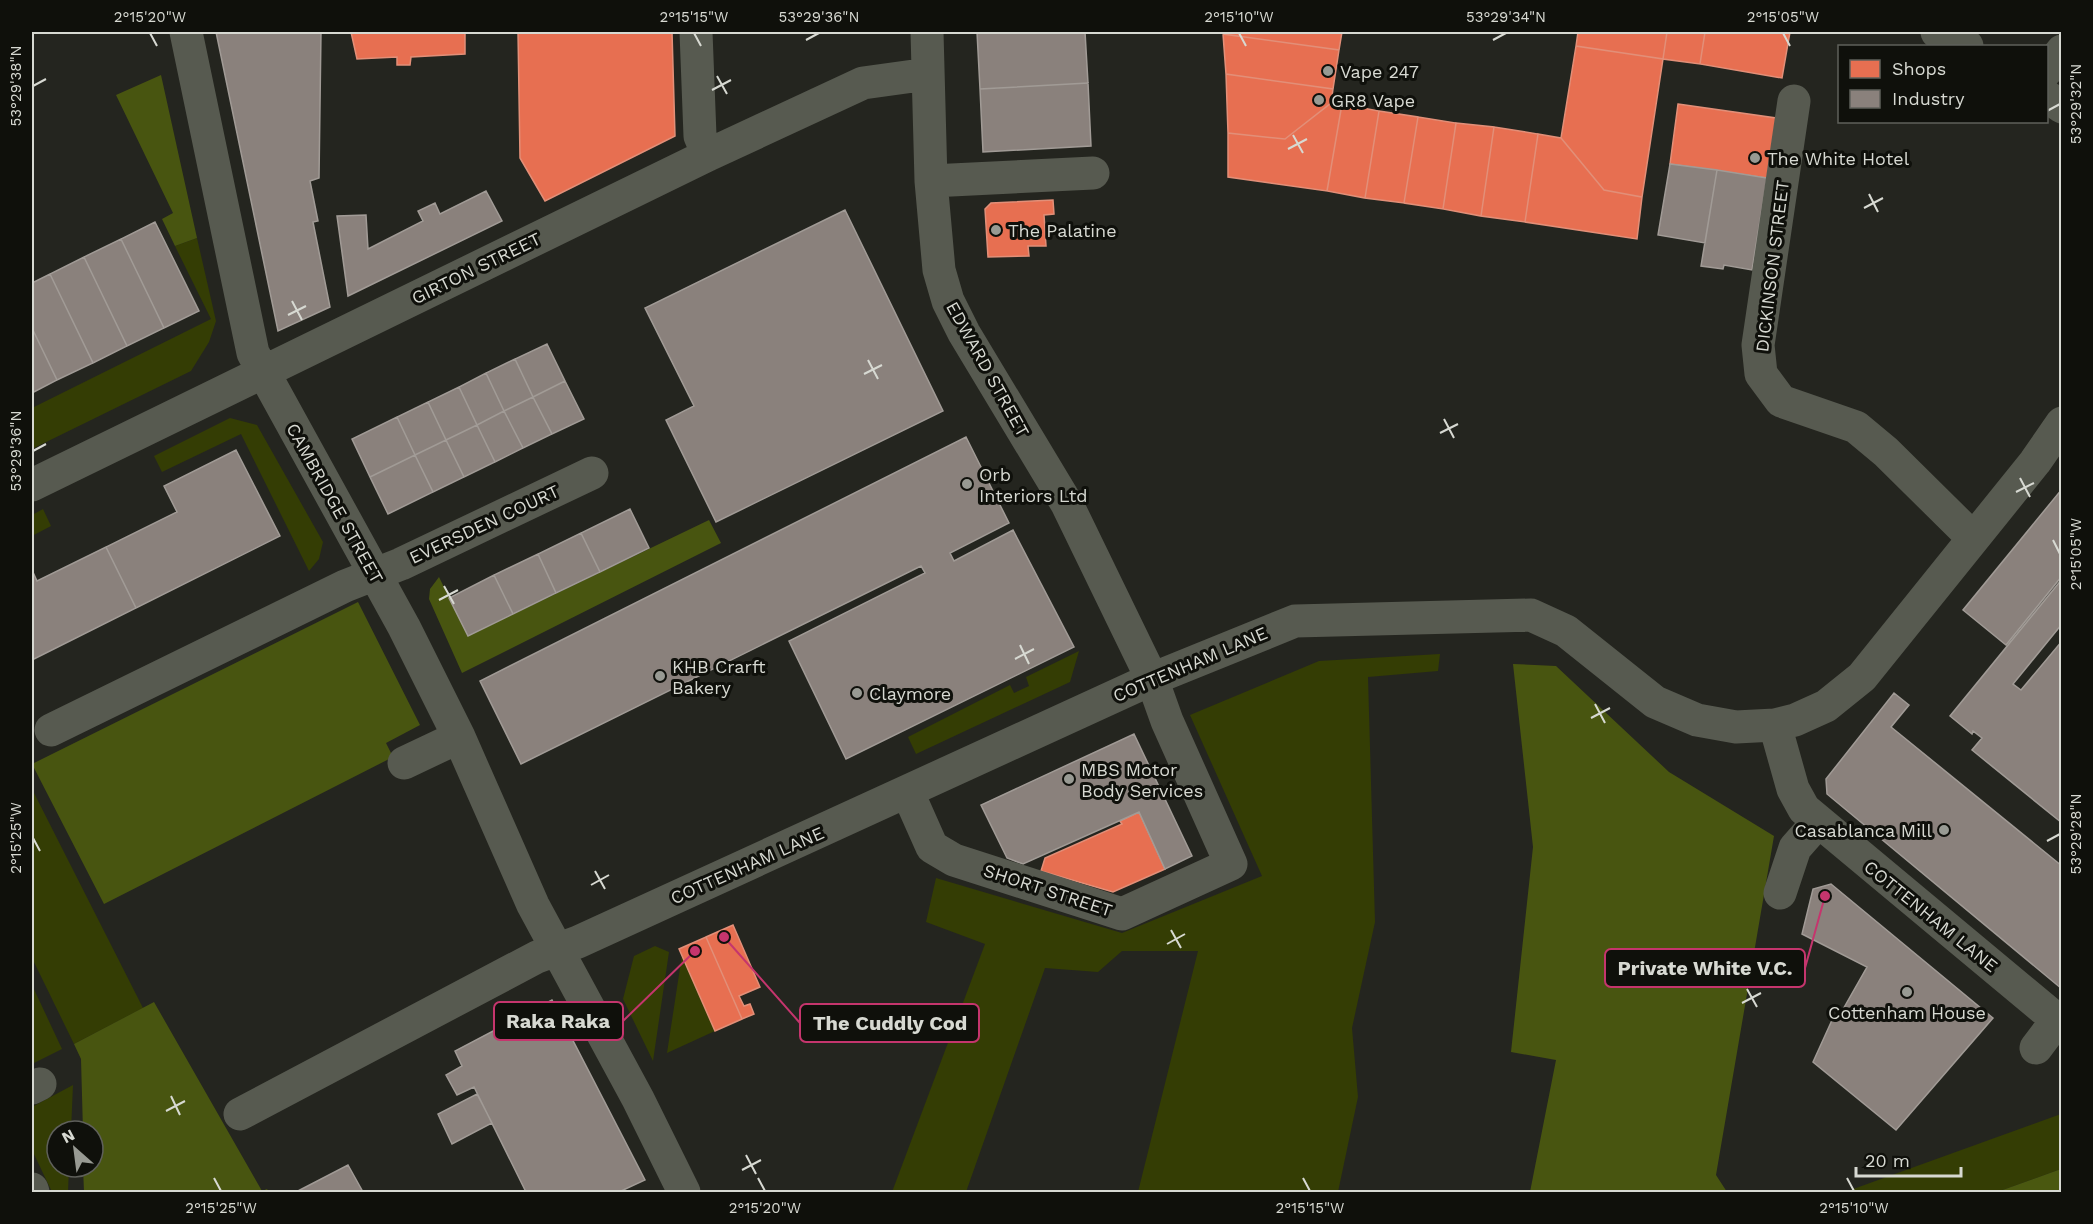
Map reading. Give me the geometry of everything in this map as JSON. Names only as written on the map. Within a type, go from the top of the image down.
[{"type":"street","name":"CAMBRIDGE STREET","points":[[186,32],[251,343],[262,373],[375,573],[459,737],[515,867],[638,1099],[684,1192]]},
{"type":"street","points":[[696,32],[700,136],[708,155]]},
{"type":"street","name":"EDWARD STREET","points":[[927,32],[931,182],[939,270],[948,301],[964,333],[1067,504],[1152,679]]},
{"type":"street","points":[[1937,32],[1965,45]]},
{"type":"street","points":[[2048,68],[2061,51]]},
{"type":"street","name":"GIRTON STREET","points":[[32,485],[708,155],[864,83],[928,74]]},
{"type":"street","points":[[2048,97],[2061,107]]},
{"type":"street","name":"DICKINSON STREET","points":[[1794,101],[1758,345],[1761,374],[1781,400],[1856,427],[1886,452],[1972,537]]},
{"type":"street","points":[[931,182],[1093,173]]},
{"type":"street","points":[[1775,725],[1795,720],[1826,706],[1862,677],[1972,537],[2035,462],[2061,423]]},
{"type":"street","name":"EVERSDEN COURT","points":[[51,730],[375,573],[400,564],[592,473]]},
{"type":"street","name":"COTTENHAM LANE","points":[[240,1114],[537,957],[558,951],[1152,679],[1295,621],[1531,615],[1566,631],[1655,702],[1697,720],[1736,728],[1775,725],[1793,789],[1804,809],[1817,823],[2060,1022]]},
{"type":"street","name":"SHORT STREET","points":[[908,792],[932,847],[954,860],[1122,914],[1232,864],[1167,721],[1152,679]]},
{"type":"street","points":[[404,763],[459,737]]},
{"type":"street","points":[[1780,893],[1795,848],[1817,823]]},
{"type":"street","points":[[2036,1048],[2060,1022]]},
{"type":"shaded area","points":[[161,75],[197,238],[175,246],[162,219],[173,213],[116,95]]},
{"type":"shaded area","points":[[197,238],[216,321],[209,342],[191,371],[32,449],[32,408],[211,319],[175,246]]},
{"type":"shaded area","points":[[230,418],[257,425],[323,542],[319,559],[309,571],[241,434],[162,472],[154,456]]},
{"type":"shaded area","points":[[43,509],[51,526],[32,536],[32,515]]},
{"type":"shaded area","points":[[709,520],[721,543],[462,673],[429,599],[430,589],[439,577],[468,636]]},
{"type":"shaded area","points":[[358,602],[420,725],[386,743],[393,757],[104,904],[32,764]]},
{"type":"shaded area","points":[[1079,651],[1070,682],[916,754],[908,737],[1010,685],[1014,693],[1029,686],[1026,677]]},
{"type":"shaded area","points":[[1440,654],[1438,671],[1368,677],[1375,922],[1352,1028],[1358,1097],[1338,1192],[1138,1192],[1198,951],[1122,951],[1098,972],[1045,968],[966,1192],[892,1192],[985,944],[926,922],[936,878],[1122,933],[1262,876],[1190,715],[1319,661]]},
{"type":"shaded area","points":[[1513,664],[1556,666],[1669,772],[1774,836],[1716,1175],[1727,1192],[1530,1192],[1556,1060],[1511,1052],[1533,847]]},
{"type":"shaded area","points":[[32,789],[143,1008],[74,1044],[32,958]]},
{"type":"shaded area","points":[[655,946],[669,952],[653,1061],[623,999],[634,956]]},
{"type":"shaded area","points":[[682,955],[715,1031],[667,1053]]},
{"type":"shaded area","points":[[32,985],[62,1049],[32,1064]]},
{"type":"shaded area","points":[[154,1002],[262,1191],[267,1189],[269,1192],[84,1192],[83,1179],[105,1179],[105,1119],[83,1119],[81,1059],[74,1044]]},
{"type":"shaded area","points":[[73,1085],[72,1119],[45,1119],[45,1177],[32,1150],[32,1107]]},
{"type":"shaded area","points":[[2061,1114],[2061,1169],[1997,1192],[1845,1192]]},
{"type":"shaded area","points":[[2061,1169],[2061,1192],[1997,1192]]},
{"type":"shaded area","points":[[46,1179],[69,1179],[68,1192],[52,1192]]},
{"type":"building: Shops","points":[[351,32],[465,32],[465,54],[411,57],[410,65],[397,65],[397,57],[357,59]]},
{"type":"building: Shops","points":[[518,32],[672,32],[675,136],[545,201],[520,158]]},
{"type":"building: Shops","points":[[1223,32],[1342,32],[1339,50],[1223,34]]},
{"type":"building: Shops","points":[[1578,32],[1667,32],[1663,59],[1576,46]]},
{"type":"building: Shops","points":[[1667,32],[1705,32],[1700,64],[1663,59]]},
{"type":"building: Shops","points":[[1705,32],[1790,32],[1782,78],[1700,64]]},
{"type":"building: Shops","points":[[1223,34],[1339,50],[1333,89],[1226,74]]},
{"type":"building: Shops","points":[[1576,46],[1663,59],[1642,197],[1604,190],[1561,138]]},
{"type":"building: Shops","points":[[1226,74],[1333,89],[1331,103],[1285,139],[1228,133]]},
{"type":"building: Shops","points":[[1331,103],[1342,104],[1327,191],[1228,177],[1228,133],[1285,139]]},
{"type":"building: Shops","points":[[1342,104],[1379,111],[1365,198],[1327,191]]},
{"type":"building: Shops","points":[[1678,104],[1776,118],[1767,178],[1670,164]]},
{"type":"building: Shops","points":[[1379,111],[1418,117],[1404,203],[1365,198]]},
{"type":"building: Shops","points":[[1418,117],[1456,123],[1443,209],[1404,203]]},
{"type":"building: Shops","points":[[1456,123],[1494,127],[1481,216],[1443,209]]},
{"type":"building: Shops","points":[[1494,127],[1538,134],[1525,222],[1481,216]]},
{"type":"building: Shops","points":[[1538,134],[1561,138],[1604,190],[1642,197],[1637,239],[1525,222]]},
{"type":"building: Shops","points":[[1053,200],[1054,214],[1044,215],[1046,246],[1028,246],[1029,256],[988,257],[985,209],[991,203]]},
{"type":"building: Shops","points":[[1139,812],[1165,869],[1113,892],[1041,871],[1045,858],[1122,824],[1120,821]]},
{"type":"building: Shops","points":[[733,925],[760,987],[739,996],[744,1006],[750,1004],[754,1014],[742,1019],[706,937]]},
{"type":"building: Shops","points":[[706,937],[742,1019],[715,1031],[679,949]]},
{"type":"building: Industry","points":[[216,32],[321,32],[319,178],[310,181],[318,221],[313,222],[330,307],[278,331]]},
{"type":"building: Industry","points":[[977,32],[1085,32],[1088,83],[980,89]]},
{"type":"building: Industry","points":[[1088,83],[1091,146],[983,152],[980,89]]},
{"type":"building: Industry","points":[[1670,164],[1717,170],[1705,243],[1658,235]]},
{"type":"building: Industry","points":[[1717,170],[1767,178],[1752,270],[1724,265],[1723,269],[1701,266]]},
{"type":"building: Industry","points":[[486,191],[502,221],[348,296],[337,216],[366,215],[368,249],[423,221],[418,211],[435,203],[440,214]]},
{"type":"building: Industry","points":[[845,210],[943,411],[716,522],[666,420],[694,406],[645,308]]},
{"type":"building: Industry","points":[[155,222],[199,311],[164,328],[121,239]]},
{"type":"building: Industry","points":[[121,239],[164,328],[127,346],[84,257]]},
{"type":"building: Industry","points":[[84,257],[127,346],[93,363],[50,274]]},
{"type":"building: Industry","points":[[50,274],[93,363],[57,380],[32,328],[32,283]]},
{"type":"building: Industry","points":[[32,328],[57,380],[32,393]]},
{"type":"building: Industry","points":[[547,344],[565,381],[533,397],[515,359]]},
{"type":"building: Industry","points":[[515,359],[533,397],[504,411],[486,373]]},
{"type":"building: Industry","points":[[486,373],[504,411],[477,425],[459,387]]},
{"type":"building: Industry","points":[[565,381],[584,419],[552,434],[533,397]]},
{"type":"building: Industry","points":[[459,387],[477,425],[446,440],[428,402]]},
{"type":"building: Industry","points":[[533,397],[552,434],[523,448],[504,411]]},
{"type":"building: Industry","points":[[428,402],[446,440],[415,455],[397,417]]},
{"type":"building: Industry","points":[[504,411],[523,448],[495,462],[477,425]]},
{"type":"building: Industry","points":[[397,417],[415,455],[370,477],[352,439]]},
{"type":"building: Industry","points":[[477,425],[495,462],[464,477],[446,440]]},
{"type":"building: Industry","points":[[966,437],[1009,523],[950,553],[954,561],[1013,530],[1074,647],[846,759],[789,641],[925,573],[921,566],[521,764],[480,681]]},
{"type":"building: Industry","points":[[446,440],[464,477],[433,492],[415,455]]},
{"type":"building: Industry","points":[[236,450],[280,536],[136,608],[106,547],[177,512],[164,486]]},
{"type":"building: Industry","points":[[415,455],[433,492],[388,514],[370,477]]},
{"type":"building: Industry","points":[[2062,489],[2062,576],[2006,645],[1963,610]]},
{"type":"building: Industry","points":[[630,509],[649,548],[600,572],[581,533]]},
{"type":"building: Industry","points":[[581,533],[600,572],[556,593],[538,554]]},
{"type":"building: Industry","points":[[106,547],[136,608],[32,660],[32,570],[37,581]]},
{"type":"building: Industry","points":[[538,554],[556,593],[513,614],[494,575]]},
{"type":"building: Industry","points":[[494,575],[513,614],[468,636],[449,598]]},
{"type":"building: Industry","points":[[2062,579],[2062,624],[2013,684],[2021,690],[2062,641],[2062,823],[1972,750],[1982,738],[1973,731],[1972,734],[1950,716]]},
{"type":"building: Industry","name":"Casablanca Mill","points":[[1894,693],[1909,705],[1891,727],[2062,866],[2062,989],[1827,794],[1826,779]]},
{"type":"building: Industry","points":[[1134,734],[1192,856],[1165,869],[1139,812],[1023,864],[1007,858],[981,805]]},
{"type":"building: Industry","name":"Cottenham House","points":[[1831,884],[1993,1018],[1896,1130],[1813,1062],[1833,1018],[1838,1018],[1867,967],[1802,934],[1813,889]]},
{"type":"building: Industry","points":[[552,1000],[645,1180],[619,1192],[526,1192],[474,1087],[457,1095],[446,1075],[462,1066],[455,1051]]},
{"type":"building: Industry","points":[[477,1094],[492,1123],[452,1144],[438,1114]]},
{"type":"building: Industry","points":[[348,1165],[363,1192],[296,1192]]},
{"type":"place","name":"Vape 247","points":[[1328,71]]},
{"type":"place","name":"GR8 Vape","points":[[1319,100]]},
{"type":"place","name":"The White Hotel","points":[[1755,158]]},
{"type":"place","name":"The Palatine","points":[[996,230]]},
{"type":"place","name":"Orb Interiors Ltd","points":[[967,484]]},
{"type":"place","name":"KHB Crarft Bakery","points":[[660,676]]},
{"type":"place","name":"Claymore","points":[[857,693]]},
{"type":"place","name":"MBS Motor Body Services","points":[[1069,779]]},
{"type":"place","name":"Casablanca Mill","points":[[1944,830]]},
{"type":"place","name":"Private White V.C.","points":[[1825,896]]},
{"type":"place","name":"The Cuddly Cod","points":[[724,937]]},
{"type":"place","name":"Raka Raka","points":[[695,951]]},
{"type":"place","name":"Cottenham House","points":[[1907,992]]}]
